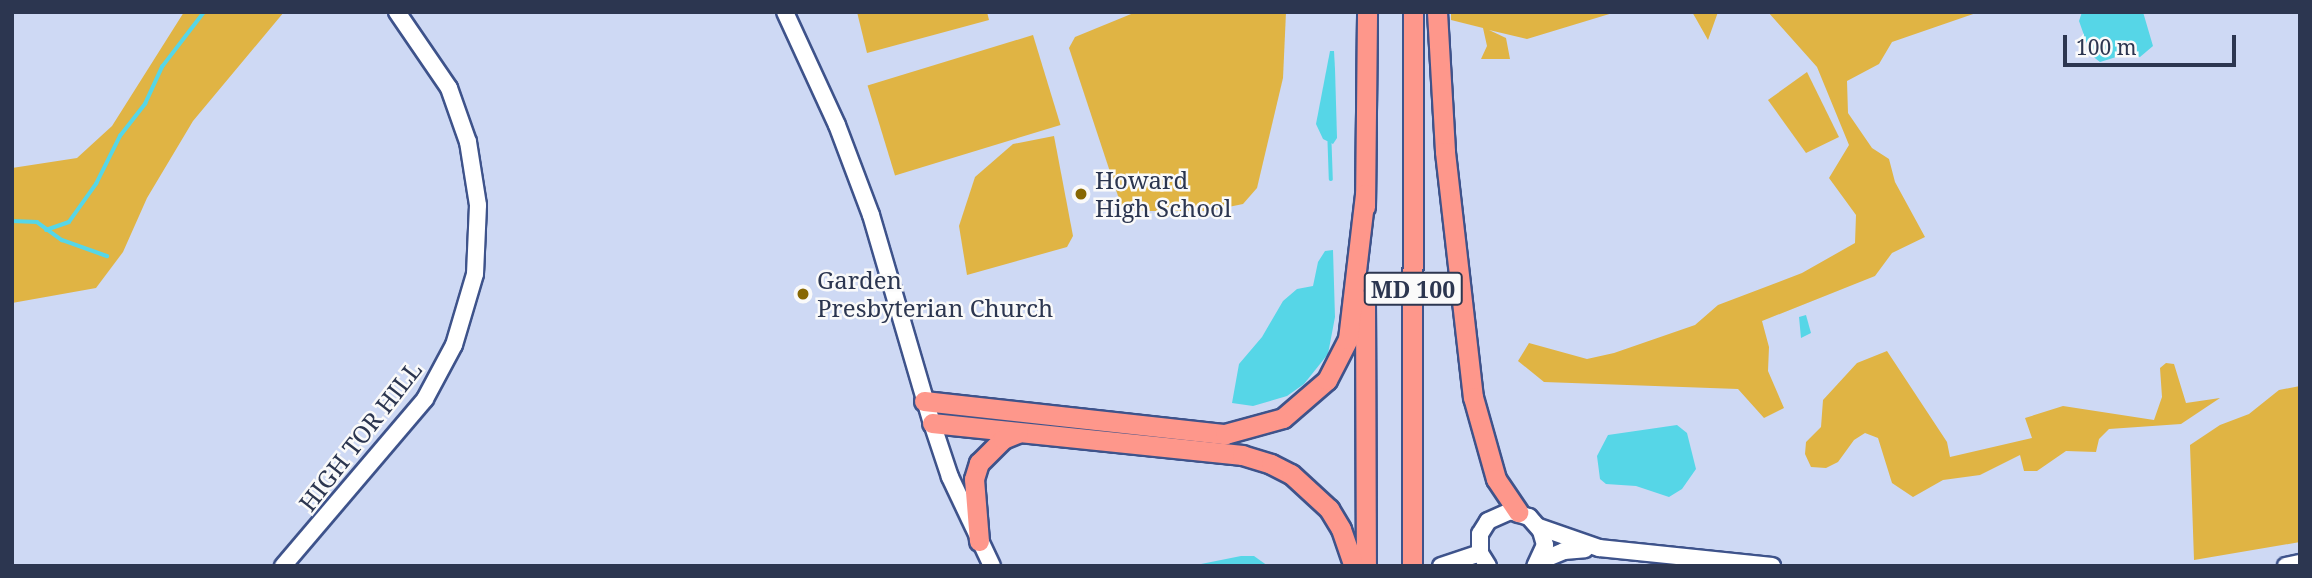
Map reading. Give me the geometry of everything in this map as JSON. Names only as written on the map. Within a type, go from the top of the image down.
[{"type":"highway","name":"MD 100","points":[[1366,566],[1367,12]]},
{"type":"highway","name":"MD 100","points":[[1412,566],[1413,12]]},
{"type":"highway","points":[[1437,12],[1445,152],[1474,397],[1496,479],[1518,512]]},
{"type":"highway","points":[[925,401],[1224,434],[1283,418],[1327,380],[1348,339],[1365,194]]},
{"type":"highway","points":[[932,423],[1242,455],[1270,464],[1291,474],[1329,509],[1353,566]]},
{"type":"highway","points":[[979,541],[974,479],[979,463],[1003,439],[1018,433]]},
{"type":"main road","name":"HIGH TOR HILL","points":[[283,566],[425,399],[454,345],[475,274],[478,205],[468,142],[449,88],[397,12]]},
{"type":"main road","points":[[785,12],[837,125],[872,215],[932,423],[979,541],[992,566]]},
{"type":"main road","points":[[1446,564],[1484,559],[1480,534],[1488,521],[1499,514],[1518,512],[1539,527],[1599,548]]},
{"type":"main road","points":[[1537,564],[1545,545],[1539,527]]},
{"type":"main road","points":[[1537,564],[1564,551],[1599,548],[1772,566]]},
{"type":"main road","points":[[2286,566],[2300,563]]},
{"type":"shaded area","points":[[184,12],[284,12],[193,121],[147,198],[123,252],[96,288],[12,303],[12,168],[77,158],[112,126]]},
{"type":"shaded area","points":[[857,12],[987,12],[989,20],[867,53]]},
{"type":"shaded area","points":[[1136,12],[1286,12],[1283,78],[1257,188],[1243,204],[1209,211],[1123,211],[1069,48],[1075,37]]},
{"type":"shaded area","points":[[1451,12],[1616,12],[1527,39],[1489,30],[1506,38],[1510,59],[1481,59],[1487,46],[1483,28],[1451,20]]},
{"type":"shaded area","points":[[1692,12],[1718,12],[1708,40],[1695,17]]},
{"type":"shaded area","points":[[1768,12],[1979,12],[1892,42],[1879,64],[1847,81],[1848,113],[1872,148],[1889,159],[1895,182],[1925,237],[1892,253],[1875,276],[1762,321],[1769,347],[1768,371],[1784,408],[1764,418],[1738,389],[1544,382],[1518,361],[1529,343],[1587,359],[1614,353],[1695,325],[1718,305],[1802,273],[1855,243],[1856,215],[1829,178],[1849,145],[1817,67]]},
{"type":"shaded area","points":[[1033,35],[1060,125],[895,175],[868,86]]},
{"type":"shaded area","points":[[1807,72],[1839,137],[1806,153],[1768,100]]},
{"type":"shaded area","points":[[1054,136],[1073,236],[1067,247],[967,275],[959,226],[975,177],[1013,144]]},
{"type":"shaded area","points":[[1887,351],[1947,442],[1950,457],[2032,438],[2025,418],[2063,406],[2154,420],[2162,397],[2160,368],[2166,363],[2174,364],[2186,403],[2220,398],[2181,424],[2109,429],[2099,439],[2096,452],[2066,451],[2037,471],[2024,471],[2020,455],[1980,475],[1943,480],[1913,497],[1892,483],[1878,438],[1865,433],[1854,440],[1838,462],[1826,468],[1811,467],[1805,454],[1806,442],[1821,427],[1823,400],[1857,363]]},
{"type":"shaded area","points":[[2300,386],[2300,542],[2194,560],[2190,445],[2220,425],[2249,414],[2279,390]]},
{"type":"water","points":[[2082,12],[2143,12],[2153,46],[2140,57],[2126,54],[2100,62],[2091,55],[2079,21]]},
{"type":"water","points":[[1330,51],[1334,51],[1335,69],[1337,138],[1333,144],[1323,139],[1316,124]]},
{"type":"water","points":[[1333,250],[1335,317],[1328,354],[1304,384],[1287,396],[1253,406],[1232,403],[1239,364],[1262,337],[1283,301],[1297,289],[1313,286],[1318,262],[1325,251]]},
{"type":"water","points":[[1806,315],[1811,333],[1801,338],[1799,317]]},
{"type":"water","points":[[1677,425],[1687,433],[1696,469],[1682,489],[1669,497],[1636,486],[1606,484],[1600,479],[1597,456],[1608,435]]},
{"type":"water","points":[[1254,556],[1268,566],[1191,566]]},
{"type":"waterway","points":[[46,230],[69,222],[96,184],[120,136],[145,104],[162,67],[204,12]]},
{"type":"waterway","points":[[1330,142],[1331,179]]},
{"type":"waterway","points":[[12,221],[37,222],[62,240],[107,256]]},
{"type":"place","name":"Howard High School","points":[[1081,194]]},
{"type":"place","name":"Garden Presbyterian Church","points":[[803,294]]}]
